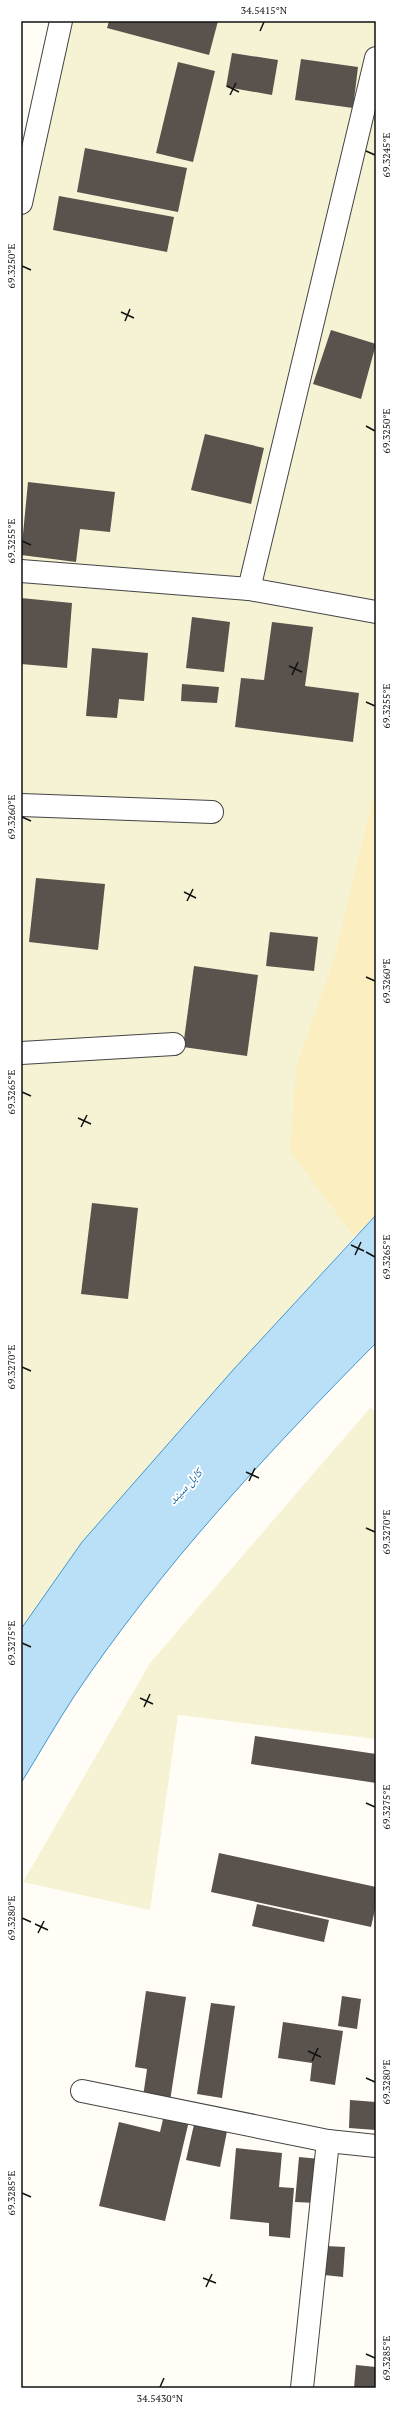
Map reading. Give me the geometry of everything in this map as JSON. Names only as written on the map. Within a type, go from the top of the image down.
[{"type":"street","points":[[21,203],[60,21]]},
{"type":"street","points":[[249,589],[376,58]]},
{"type":"street","points":[[21,571],[249,589],[376,612]]},
{"type":"street","points":[[21,805],[212,812]]},
{"type":"street","points":[[21,1053],[174,1044]]},
{"type":"street","points":[[82,2091],[328,2141],[376,2146]]},
{"type":"street","points":[[302,2388],[328,2141]]},
{"type":"shaded area","points":[[61,21],[376,21],[376,799],[372,799],[290,1150],[354,1237],[82,1542],[21,1629],[21,203]]},
{"type":"shaded area","points":[[370,1408],[376,1412],[376,1739],[178,1715],[150,1910],[23,1882],[150,1663]]},
{"type":"sand","points":[[372,799],[376,799],[376,1215],[354,1237],[290,1151],[296,1068],[335,956]]},
{"type":"water","name":"کابل سيند","points":[[376,1215],[376,1343],[296,1426],[217,1512],[143,1601],[75,1695],[21,1783],[21,1629],[82,1542],[233,1370]]},
{"type":"building","points":[[109,21],[218,21],[209,55],[107,28]]},
{"type":"building","points":[[232,53],[278,60],[272,95],[226,87]]},
{"type":"building","points":[[301,59],[358,67],[353,108],[295,100]]},
{"type":"building","points":[[178,62],[215,71],[193,162],[156,153]]},
{"type":"building","points":[[85,148],[187,168],[178,212],[77,192]]},
{"type":"building","points":[[59,196],[174,217],[167,252],[53,230]]},
{"type":"building","points":[[331,330],[376,344],[361,399],[313,384]]},
{"type":"building","points":[[205,434],[264,448],[251,504],[191,490]]},
{"type":"building","points":[[28,482],[115,492],[110,532],[80,529],[76,562],[21,555]]},
{"type":"building","points":[[21,598],[72,603],[67,668],[21,664]]},
{"type":"building","points":[[192,617],[230,622],[224,672],[186,668]]},
{"type":"building","points":[[272,622],[313,627],[305,686],[359,693],[353,742],[235,727],[241,678],[264,680]]},
{"type":"building","points":[[92,648],[148,653],[144,701],[119,699],[117,718],[86,716]]},
{"type":"building","points":[[182,684],[219,687],[217,703],[181,701]]},
{"type":"building","points":[[36,878],[105,884],[98,950],[29,942]]},
{"type":"building","points":[[270,932],[318,937],[314,971],[266,966]]},
{"type":"building","points":[[194,966],[258,975],[247,1056],[183,1047]]},
{"type":"building","points":[[92,1203],[138,1208],[128,1299],[81,1294]]},
{"type":"building","points":[[255,1736],[376,1754],[376,1783],[251,1764]]},
{"type":"building","points":[[219,1853],[376,1887],[376,1905],[371,1927],[211,1892]]},
{"type":"building","points":[[257,1904],[329,1920],[324,1942],[252,1926]]},
{"type":"building","points":[[146,1991],[186,1997],[170,2101],[143,2097],[147,2069],[135,2067]]},
{"type":"building","points":[[342,1996],[361,1999],[357,2029],[338,2026]]},
{"type":"building","points":[[211,2003],[235,2006],[222,2098],[197,2094]]},
{"type":"building","points":[[283,2022],[343,2031],[335,2085],[310,2081],[312,2063],[278,2058]]},
{"type":"building","points":[[350,2100],[376,2102],[376,2130],[349,2128]]},
{"type":"building","points":[[164,2115],[189,2121],[165,2221],[99,2206],[119,2122],[160,2132]]},
{"type":"building","points":[[195,2120],[228,2126],[220,2167],[186,2160]]},
{"type":"building","points":[[236,2148],[282,2153],[279,2187],[294,2188],[290,2238],[269,2236],[269,2223],[230,2219]]},
{"type":"building","points":[[299,2157],[320,2159],[316,2203],[295,2202]]},
{"type":"building","points":[[326,2246],[345,2247],[343,2277],[324,2275]]},
{"type":"building","points":[[356,2365],[376,2367],[376,2388],[354,2388]]}]
